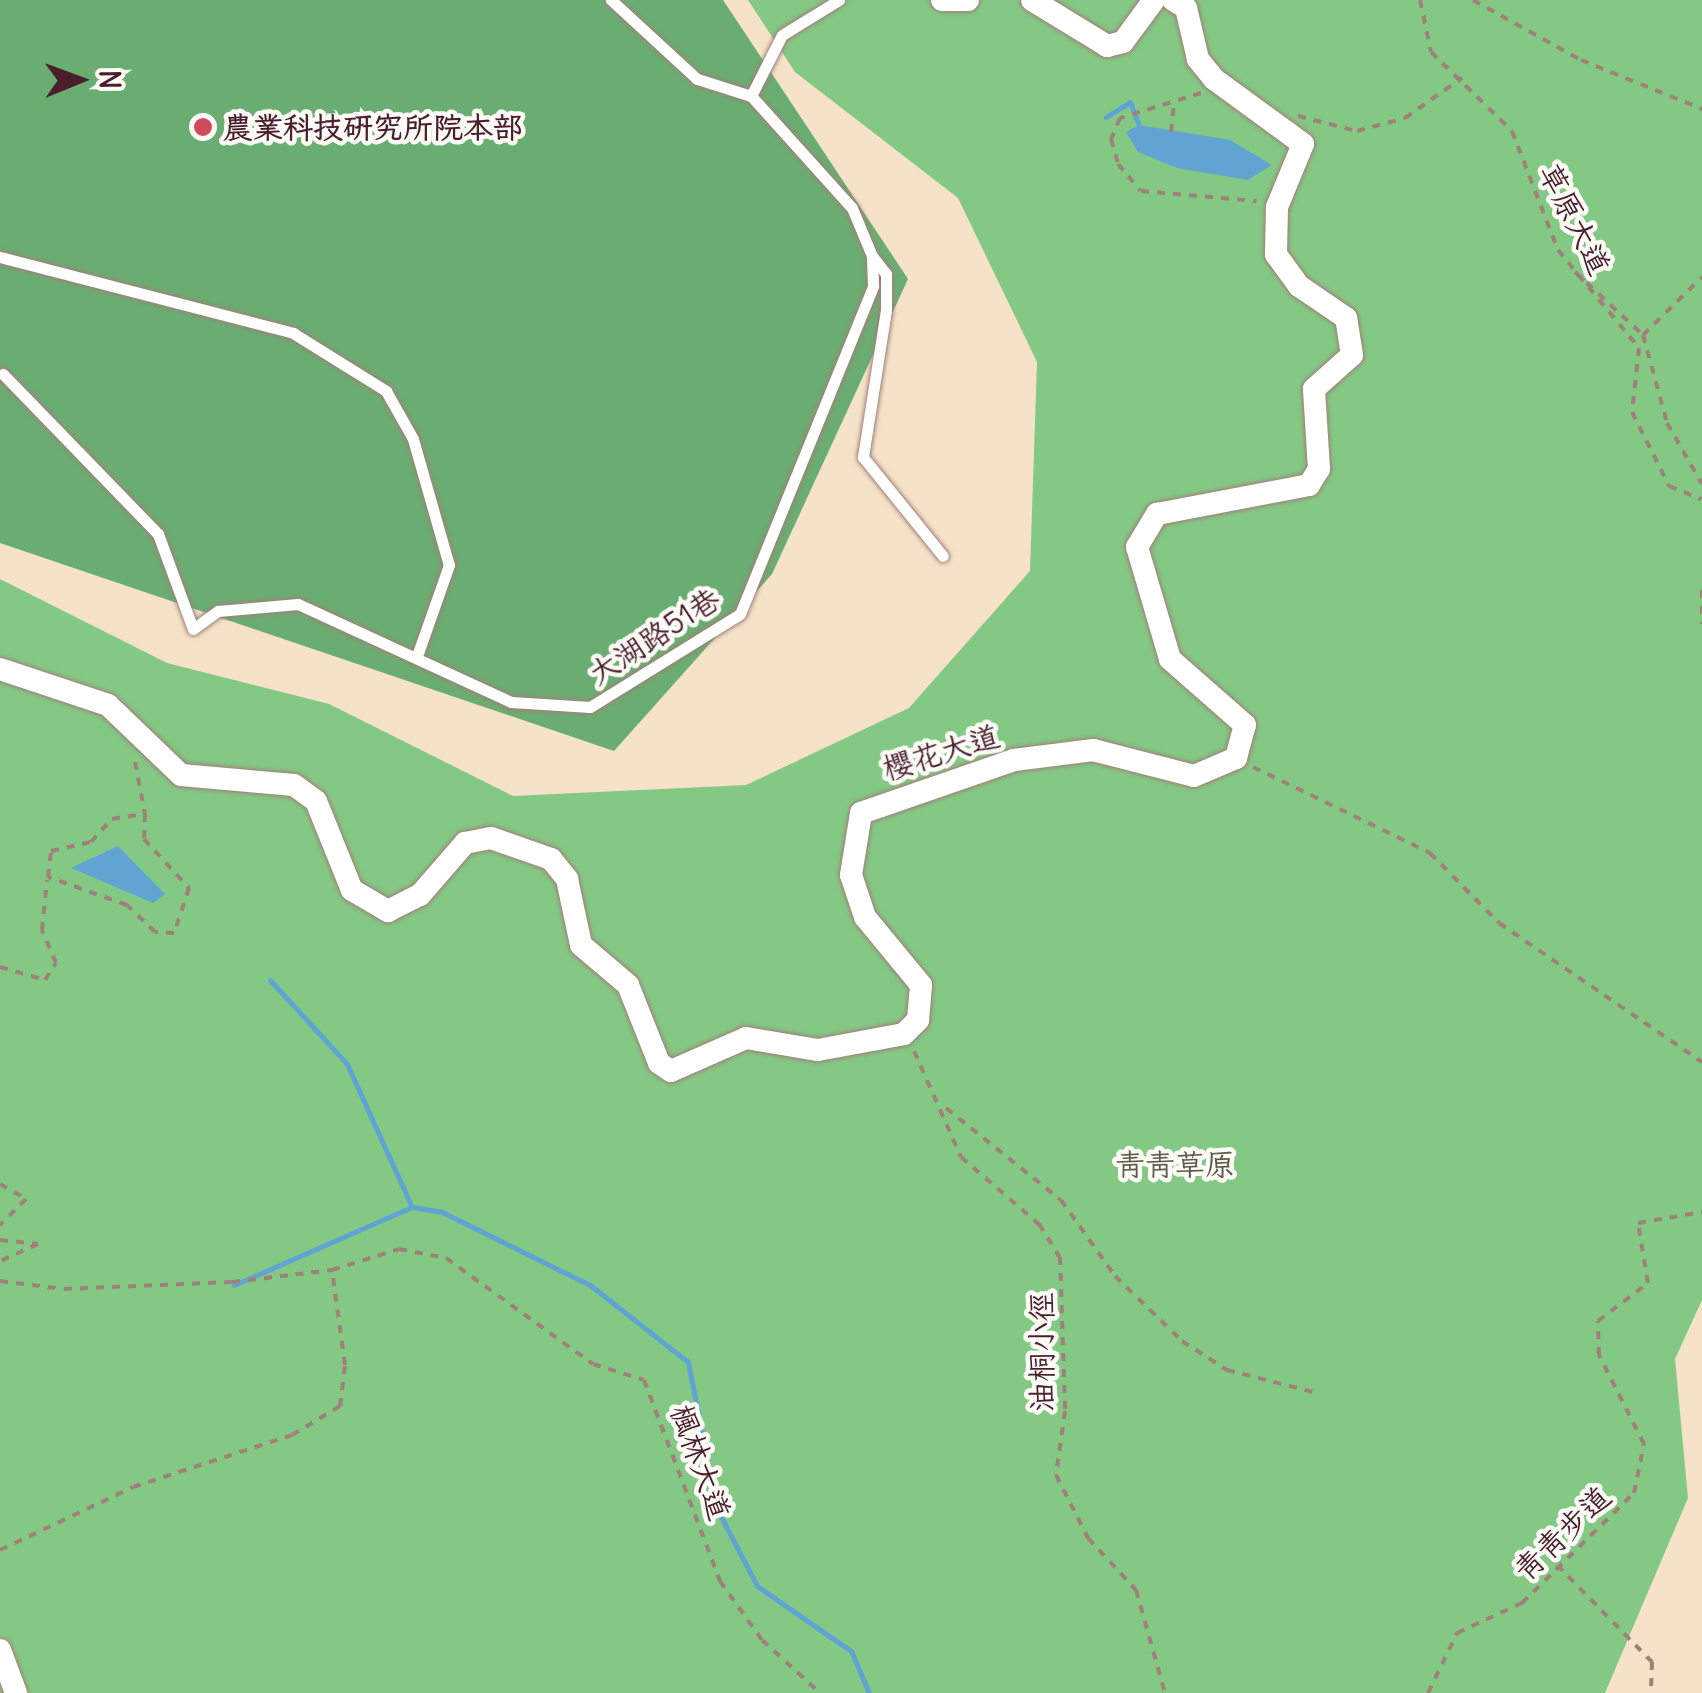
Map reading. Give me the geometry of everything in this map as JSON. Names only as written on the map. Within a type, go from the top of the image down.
[{"type":"street","points":[[942,0],[968,0]]},
{"type":"street","points":[[1032,0],[1107,46],[1123,42],[1154,0]]},
{"type":"street","points":[[1172,0],[1186,8],[1198,59],[1214,78],[1285,123],[1304,158],[1277,208],[1272,236],[1284,270],[1346,318],[1353,337],[1352,355],[1314,389],[1318,470],[1309,485],[1266,498],[1157,514],[1137,547],[1170,659],[1244,725],[1236,758]]},
{"type":"street","points":[[0,669],[108,705],[181,775],[294,785],[316,801],[352,890],[388,911],[420,895],[465,843],[491,838],[552,859],[567,879],[581,945],[628,986],[659,1063],[671,1071],[746,1038],[818,1050],[904,1034]]},
{"type":"street","name":"櫻花大道","points":[[904,1034],[918,1020],[921,984],[864,917],[851,875],[861,813],[1014,760],[1118,753],[1194,776],[1236,758]]},
{"type":"street","points":[[0,1650],[16,1693]]},
{"type":"lane","points":[[611,0],[698,79],[750,96],[852,208],[872,256],[886,274],[886,310],[863,457],[943,556]]},
{"type":"lane","points":[[750,96],[782,35],[839,0]]},
{"type":"lane","name":"大湖路51巷","points":[[4,374],[158,534],[193,630],[218,611],[298,604],[510,702],[590,707],[740,614],[860,335],[872,256]]},
{"type":"lane","points":[[0,257],[293,333],[386,391],[414,439],[448,565],[417,656]]},
{"type":"path","name":"草原大道","points":[[1420,0],[1431,52],[1462,78],[1512,131],[1573,271],[1639,348],[1632,412],[1669,486],[1702,498]]},
{"type":"path","points":[[1473,0],[1565,52],[1702,109]]},
{"type":"path","points":[[1214,78],[1192,100],[1147,104],[1120,118],[1111,139],[1118,164],[1142,191],[1238,194],[1277,208]]},
{"type":"path","points":[[1285,123],[1303,114],[1356,131],[1405,118],[1462,78]]},
{"type":"path","points":[[1171,132],[1174,102]]},
{"type":"path","points":[[1573,271],[1643,335],[1667,423],[1702,484]]},
{"type":"path","points":[[1643,335],[1702,277]]},
{"type":"path","points":[[1702,590],[1702,624]]},
{"type":"path","points":[[48,877],[127,905],[155,932],[174,933],[190,888],[150,850],[131,728]]},
{"type":"path","points":[[1236,758],[1430,853],[1499,923],[1702,1062]]},
{"type":"path","points":[[0,967],[45,980],[56,963],[42,930],[52,851],[91,842],[112,819],[144,814]]},
{"type":"path","name":"油桐小徑","points":[[904,1034],[946,1108],[961,1157],[1039,1224],[1060,1257],[1065,1411],[1056,1475],[1088,1538],[1136,1590],[1165,1693]]},
{"type":"path","points":[[946,1108],[1061,1200],[1115,1276],[1182,1341],[1226,1370],[1317,1393]]},
{"type":"path","points":[[0,1184],[26,1199],[0,1224]]},
{"type":"path","name":"青青步道","points":[[1428,1693],[1457,1632],[1522,1604],[1556,1564],[1623,1509],[1644,1459],[1596,1336],[1598,1321],[1648,1284],[1638,1223],[1702,1212]]},
{"type":"path","points":[[0,1240],[38,1244],[0,1261]]},
{"type":"path","name":"楓林大道","points":[[332,1270],[399,1249],[446,1258],[593,1364],[644,1380],[720,1580],[762,1640],[820,1693]]},
{"type":"path","points":[[0,1281],[64,1289],[332,1270],[346,1366],[340,1406],[280,1441],[133,1487],[0,1550]]},
{"type":"path","points":[[1556,1564],[1652,1662],[1651,1693]]},
{"type":"green space","points":[[0,0],[723,0],[908,279],[772,574],[614,751],[0,543]]},
{"type":"green space","name":"青青草原","points":[[748,0],[1702,0],[1702,1300],[1675,1359],[1688,1498],[1605,1693],[0,1693],[0,579],[167,663],[329,704],[513,796],[746,785],[909,708],[1030,571],[1037,362],[958,198],[795,72]]},
{"type":"water","points":[[1139,125],[1230,140],[1272,165],[1248,180],[1177,168],[1138,152],[1126,132]]},
{"type":"water","points":[[118,846],[165,894],[153,903],[71,868]]},
{"type":"waterway","points":[[1106,117],[1130,102],[1139,125]]},
{"type":"waterway","points":[[270,980],[347,1064],[412,1207],[442,1212],[590,1285],[688,1362],[717,1509],[757,1586],[851,1651],[869,1693]]},
{"type":"waterway","points":[[234,1285],[412,1207]]},
{"type":"place","name":"農業科技研究所院本部","points":[[203,127]]}]
